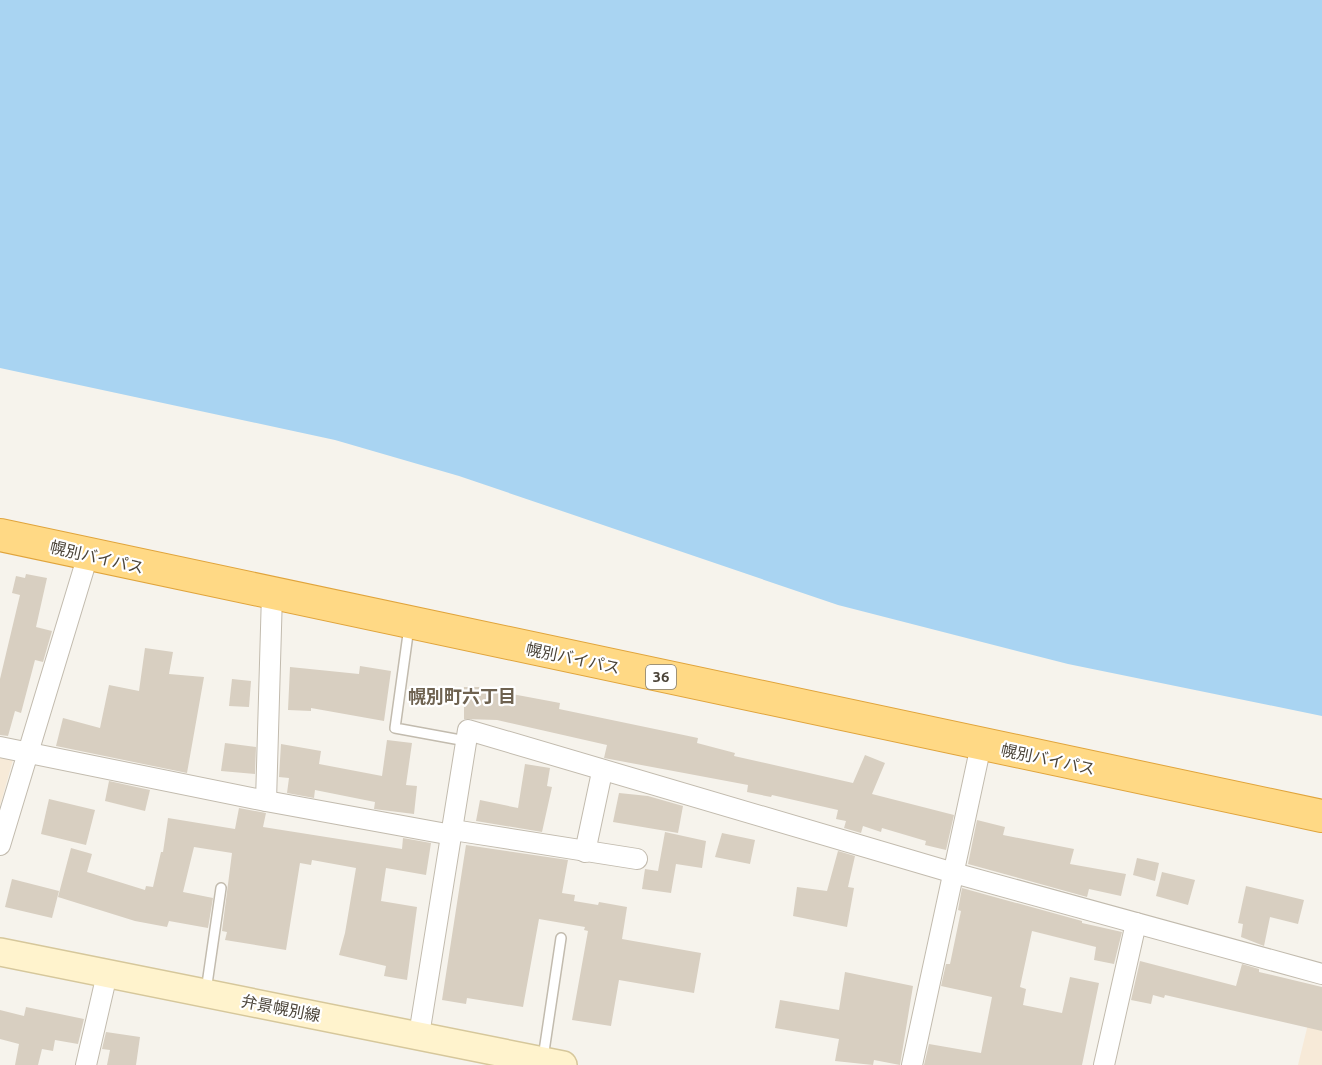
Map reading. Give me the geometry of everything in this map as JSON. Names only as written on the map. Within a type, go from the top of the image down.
[{"type":"highway","name":"幌別バイパス","points":[[0,535],[409,624],[1322,816]]},
{"type":"main road","name":"弁景幌別線","points":[[0,952],[553,1063]]},
{"type":"street","points":[[0,845],[88,555]]},
{"type":"street","points":[[266,801],[272,594]]},
{"type":"street","points":[[419,1035],[468,730],[602,772],[954,873],[1322,974]]},
{"type":"street","points":[[912,1065],[981,744]]},
{"type":"street","points":[[0,747],[266,801],[453,833],[637,859]]},
{"type":"street","points":[[585,852],[602,772]]},
{"type":"street","points":[[1104,1065],[1136,923]]},
{"type":"street","points":[[86,1065],[107,974]]},
{"type":"lane","points":[[409,624],[395,728],[466,741]]},
{"type":"lane","points":[[205,993],[221,888]]},
{"type":"lane","points":[[553,1063],[561,938]]},
{"type":"shaded area","points":[[0,757],[13,760],[0,806]]},
{"type":"shaded area","points":[[1308,1024],[1322,1027],[1322,1065],[1298,1065]]},
{"type":"water","points":[[0,0],[1322,0],[1322,716],[1068,664],[838,605],[459,476],[335,440],[0,368]]},
{"type":"building","points":[[26,574],[47,578],[36,627],[52,631],[43,662],[35,660],[21,713],[15,711],[8,736],[0,735],[0,679],[20,595],[12,593],[16,576],[25,578]]},
{"type":"building","points":[[145,648],[173,652],[169,674],[204,677],[187,773],[56,746],[63,718],[100,728],[109,685],[139,691]]},
{"type":"building","points":[[360,666],[391,671],[384,721],[311,708],[311,711],[288,710],[290,667],[359,674]]},
{"type":"building","points":[[232,679],[251,681],[249,707],[229,706]]},
{"type":"building","points":[[464,687],[485,687],[485,689],[560,703],[559,709],[698,738],[697,743],[735,753],[734,756],[853,783],[865,755],[885,763],[872,794],[954,815],[946,850],[925,845],[926,841],[882,828],[881,832],[863,826],[861,833],[844,828],[846,821],[836,819],[838,810],[772,795],[771,797],[747,792],[748,785],[604,758],[607,745],[497,720],[464,719]]},
{"type":"building","points":[[387,740],[412,743],[406,785],[417,786],[414,814],[374,809],[375,802],[315,790],[314,798],[287,793],[289,778],[279,777],[281,744],[321,751],[319,764],[382,776]]},
{"type":"building","points":[[225,743],[256,747],[255,774],[221,771]]},
{"type":"building","points":[[525,764],[550,768],[547,786],[552,787],[542,832],[476,821],[480,800],[518,808]]},
{"type":"building","points":[[109,781],[150,790],[145,811],[105,801]]},
{"type":"building","points":[[619,793],[648,796],[683,806],[678,833],[613,822]]},
{"type":"building","points":[[49,799],[95,810],[86,845],[41,834]]},
{"type":"building","points":[[239,808],[266,813],[263,827],[402,849],[403,838],[431,843],[426,875],[386,868],[381,901],[417,907],[407,980],[384,976],[386,966],[339,955],[356,868],[312,860],[311,865],[300,863],[286,950],[225,940],[227,932],[222,931],[232,853],[194,847],[183,892],[213,898],[208,928],[169,921],[167,927],[135,921],[58,897],[71,848],[92,854],[87,872],[145,890],[146,886],[153,887],[161,852],[163,852],[168,818],[235,829]]},
{"type":"building","points":[[977,820],[1005,827],[1003,835],[1074,849],[1070,864],[1126,874],[1121,896],[1089,889],[1087,897],[968,864]]},
{"type":"building","points":[[665,832],[706,841],[702,868],[676,864],[671,893],[642,889],[645,869],[658,871]]},
{"type":"building","points":[[722,833],[755,840],[750,864],[715,857]]},
{"type":"building","points":[[466,845],[568,860],[562,893],[575,895],[574,901],[598,905],[599,902],[627,907],[622,939],[701,953],[694,993],[619,980],[611,1026],[572,1020],[588,931],[584,930],[585,927],[539,919],[523,1007],[467,998],[466,1004],[442,1000]]},
{"type":"building","points":[[838,851],[855,856],[848,887],[854,888],[847,927],[793,916],[797,887],[827,891]]},
{"type":"building","points":[[1137,858],[1159,863],[1155,881],[1133,875]]},
{"type":"building","points":[[1162,872],[1195,880],[1188,905],[1156,896]]},
{"type":"building","points":[[12,879],[59,891],[52,918],[5,907]]},
{"type":"building","points":[[1246,886],[1304,900],[1298,924],[1270,917],[1264,946],[1241,937],[1243,924],[1238,923]]},
{"type":"building","points":[[962,888],[1082,921],[1082,923],[1122,932],[1114,964],[1094,960],[1096,947],[1032,931],[1020,987],[1026,989],[1023,1005],[1062,1013],[1070,977],[1099,983],[1082,1065],[924,1065],[929,1044],[981,1053],[992,997],[941,986],[946,964],[950,964],[961,911],[958,910]]},
{"type":"building","points":[[1140,961],[1236,986],[1242,964],[1259,969],[1259,972],[1322,987],[1322,1031],[1165,995],[1164,998],[1153,995],[1151,1004],[1131,1000]]},
{"type":"building","points":[[845,972],[913,986],[900,1065],[874,1060],[873,1065],[835,1061],[839,1039],[775,1028],[780,1000],[839,1010]]},
{"type":"building","points":[[26,1007],[84,1019],[78,1044],[55,1040],[53,1051],[42,1049],[38,1065],[15,1065],[19,1044],[0,1039],[0,1010],[24,1016]]},
{"type":"building","points":[[106,1032],[140,1037],[136,1065],[107,1065],[110,1050],[102,1049]]},
{"type":"district","name":"幌別町六丁目","points":[[462,697]]}]
